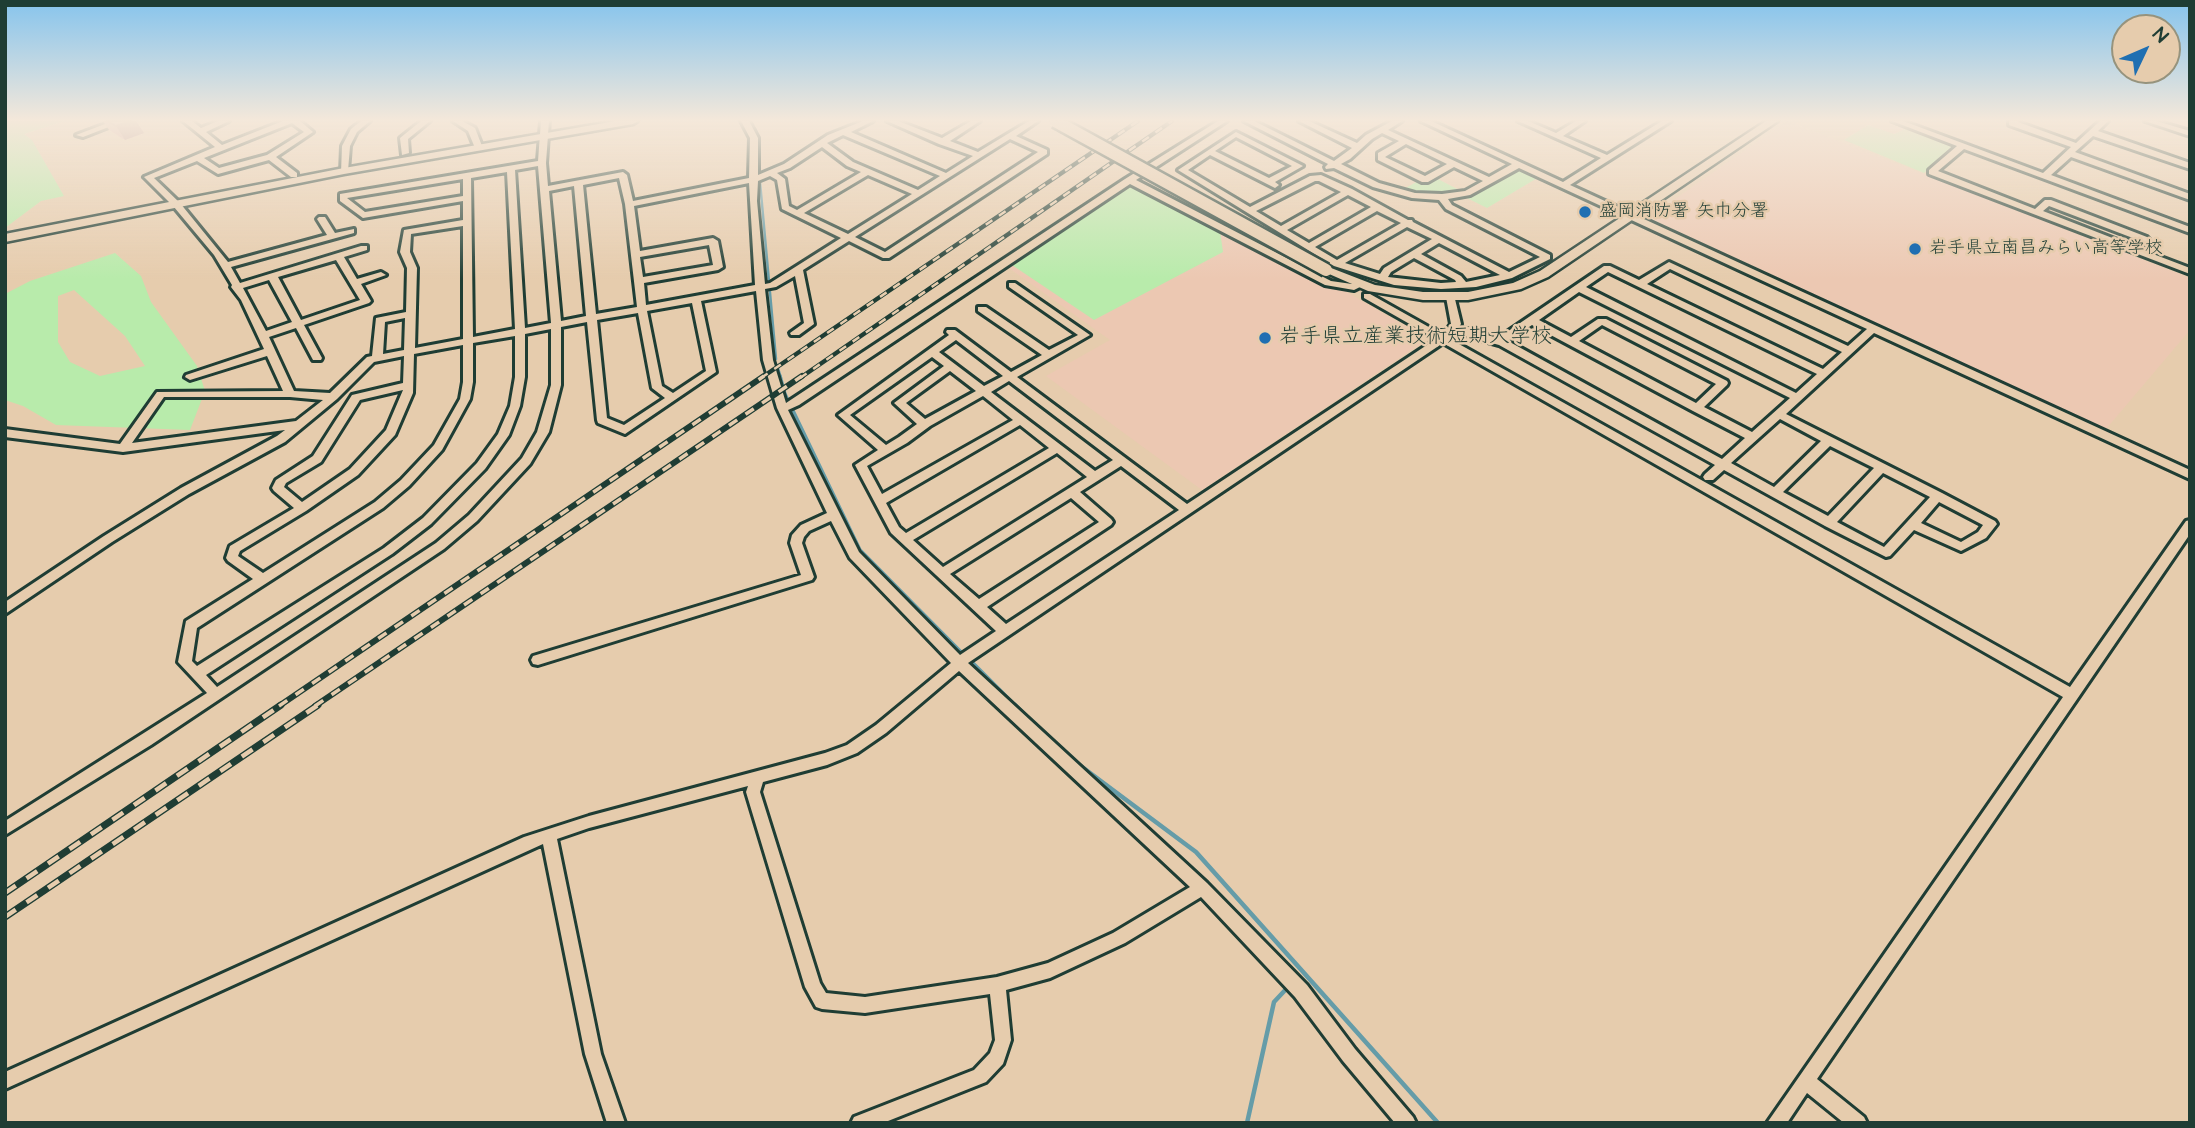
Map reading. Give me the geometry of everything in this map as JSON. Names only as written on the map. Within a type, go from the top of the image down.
[{"type":"main road","points":[[5,238],[331,174]]},
{"type":"main road","points":[[1151,174],[1326,270],[1359,284],[1406,294],[1451,297],[1497,292],[1528,282],[1694,174]]},
{"type":"street","points":[[156,174],[148,177],[177,205],[218,254],[290,394]]},
{"type":"street","points":[[467,198],[363,215],[343,199],[343,196],[480,174]]},
{"type":"street","points":[[196,674],[387,551],[427,521],[459,491],[503,435],[514,406],[520,377],[511,174]]},
{"type":"street","points":[[5,829],[146,741],[440,545],[500,491],[526,461],[543,432],[556,386],[556,325],[543,174]]},
{"type":"street","points":[[760,174],[768,360],[849,547],[863,566],[1202,888],[1293,982],[1349,1055],[1407,1123]]},
{"type":"street","points":[[629,204],[767,174]]},
{"type":"street","points":[[798,213],[864,174]]},
{"type":"street","points":[[871,174],[918,193]]},
{"type":"street","points":[[941,174],[946,176]]},
{"type":"street","points":[[5,609],[185,491],[281,439],[333,397],[371,359],[766,286],[799,269],[950,174]]},
{"type":"street","points":[[761,177],[781,179],[785,208],[886,256],[1011,174]]},
{"type":"street","points":[[788,406],[1142,174]]},
{"type":"street","points":[[1188,174],[1337,264],[1382,279],[1424,285],[1463,285],[1509,276],[1547,257],[1449,207],[1442,197]]},
{"type":"street","points":[[1252,174],[1287,192]]},
{"type":"street","points":[[1268,182],[1284,174]]},
{"type":"street","points":[[1250,211],[1322,174]]},
{"type":"street","points":[[1355,174],[1388,190],[1415,196],[1442,197],[1467,193],[1503,174]]},
{"type":"street","points":[[1412,174],[1425,180],[1436,174]]},
{"type":"street","points":[[1476,174],[1491,181]]},
{"type":"street","points":[[1540,174],[2190,475]]},
{"type":"street","points":[[1564,185],[1582,174]]},
{"type":"street","points":[[1936,174],[2190,271]]},
{"type":"street","points":[[2038,174],[2190,230]]},
{"type":"street","points":[[2126,174],[2190,197]]},
{"type":"street","points":[[544,189],[623,175],[642,309],[657,388],[673,398]]},
{"type":"street","points":[[216,694],[185,663],[191,625],[379,505],[405,483],[438,447],[465,399],[470,340],[467,176]]},
{"type":"street","points":[[1317,177],[1349,191],[1509,276]]},
{"type":"street","points":[[1131,181],[1328,283],[1354,287],[1359,284]]},
{"type":"street","points":[[578,183],[602,420],[625,430],[711,372],[696,299]]},
{"type":"street","points":[[1280,230],[1349,191]]},
{"type":"street","points":[[2037,212],[2048,202],[2144,239],[2134,250]]},
{"type":"street","points":[[1308,247],[1378,207]]},
{"type":"street","points":[[322,219],[332,236]]},
{"type":"street","points":[[263,580],[232,558],[234,549],[302,508],[354,471],[391,432],[408,393],[412,268],[405,252],[407,232],[468,222]]},
{"type":"street","points":[[1337,264],[1409,222]]},
{"type":"street","points":[[225,267],[351,231]]},
{"type":"street","points":[[1382,279],[1387,270],[1439,239]]},
{"type":"street","points":[[635,255],[713,242],[719,267],[639,281]]},
{"type":"street","points":[[236,287],[364,248]]},
{"type":"street","points":[[1414,254],[1458,278],[1463,285]]},
{"type":"street","points":[[262,336],[366,301],[338,256]]},
{"type":"street","points":[[1640,284],[1669,265],[1849,351]]},
{"type":"street","points":[[1500,342],[1605,268],[1823,373]]},
{"type":"street","points":[[795,333],[809,324],[799,269]]},
{"type":"street","points":[[355,284],[381,275]]},
{"type":"street","points":[[272,276],[317,358]]},
{"type":"street","points":[[1005,631],[894,528],[862,465],[924,424],[1085,333],[1012,285]]},
{"type":"street","points":[[1578,287],[1796,397]]},
{"type":"street","points":[[1367,296],[2072,695]]},
{"type":"street","points":[[5,1081],[382,908],[549,835],[827,759],[859,745],[963,660],[1443,339],[1454,329],[1457,319],[1451,297]]},
{"type":"street","points":[[982,309],[1049,355]]},
{"type":"street","points":[[377,358],[380,320],[411,314]]},
{"type":"street","points":[[1531,320],[1752,437]]},
{"type":"street","points":[[1572,341],[1602,321],[1723,383],[1697,408]]},
{"type":"street","points":[[1709,477],[1874,328]]},
{"type":"street","points":[[1454,329],[1500,342],[1886,553],[1938,496]]},
{"type":"street","points":[[885,450],[844,415],[953,334],[1186,509]]},
{"type":"street","points":[[190,377],[270,351]]},
{"type":"street","points":[[932,352],[1094,477]]},
{"type":"street","points":[[924,424],[899,403],[951,366]]},
{"type":"street","points":[[302,508],[278,488],[282,480],[317,459],[356,397],[408,385]]},
{"type":"street","points":[[122,448],[161,394],[290,394],[333,397]]},
{"type":"street","points":[[1778,414],[1991,524],[1982,535],[1961,547],[1913,524]]},
{"type":"street","points":[[880,501],[1021,421]]},
{"type":"street","points":[[5,433],[122,448],[300,424]]},
{"type":"street","points":[[1775,493],[1829,440]]},
{"type":"street","points":[[905,539],[1057,449]]},
{"type":"street","points":[[942,573],[1122,460]]},
{"type":"street","points":[[1829,523],[1882,467]]},
{"type":"street","points":[[978,606],[1107,522],[1072,492]]},
{"type":"street","points":[[538,660],[808,577],[796,543],[797,535],[805,528],[833,515]]},
{"type":"street","points":[[1776,1123],[2190,524]]},
{"type":"street","points":[[757,778],[753,792],[813,987],[822,1001],[865,1005],[997,985],[1050,971],[1119,938],[1202,888]]},
{"type":"street","points":[[549,835],[593,1054],[616,1123]]},
{"type":"street","points":[[860,1123],[980,1076],[997,1058],[1003,1040],[997,985]]},
{"type":"street","points":[[1805,1081],[1858,1123]]},
{"type":"shaded area","name":"岩手県立南昌みらい高等学校","points":[[1711,174],[1922,174],[2190,278],[2190,330],[2106,429],[1654,220],[1652,215]]},
{"type":"shaded area","name":"岩手県立産業技術短期大学校","points":[[1130,183],[1335,289],[1345,291],[1422,336],[1422,343],[1202,490],[1046,376],[1110,340],[1006,266]]},
{"type":"green space","points":[[5,174],[51,174],[64,196],[41,201],[5,228]]},
{"type":"green space","points":[[1512,174],[1531,174],[1539,177],[1487,208],[1467,198]]},
{"type":"green space","points":[[1436,178],[1461,191],[1430,194],[1402,190],[1420,180],[1429,182]]},
{"type":"green space","points":[[1131,186],[1220,231],[1223,252],[1094,320],[1012,265]]},
{"type":"green space","points":[[115,253],[141,276],[151,302],[197,366],[205,391],[190,430],[56,425],[23,406],[5,400],[5,294],[30,281]],"holes":[[[74,290],[125,336],[145,366],[100,376],[70,362],[58,342],[58,296]]]},
{"type":"waterway","points":[[760,174],[760,179]]},
{"type":"waterway","points":[[760,182],[776,359]]},
{"type":"waterway","points":[[778,368],[781,378]]},
{"type":"waterway","points":[[780,376],[785,394],[860,550],[964,655]]},
{"type":"waterway","points":[[970,660],[1036,726]]},
{"type":"waterway","points":[[1070,758],[1196,852],[1438,1123]]},
{"type":"waterway","points":[[1247,1123],[1274,1002],[1289,986]]},
{"type":"railway","points":[[761,378],[1061,174]]},
{"type":"railway","points":[[800,378],[1096,174]]},
{"type":"railway","points":[[279,706],[764,376]]},
{"type":"railway","points":[[315,706],[802,376]]},
{"type":"railway","points":[[5,893],[281,705]]},
{"type":"railway","points":[[5,917],[318,705]]},
{"type":"place","name":"盛岡消防署 矢巾分署","points":[[1585,212]]},
{"type":"place","name":"岩手県立南昌みらい高等学校","points":[[1915,249]]},
{"type":"place","name":"岩手県立産業技術短期大学校","points":[[1265,338]]}]
